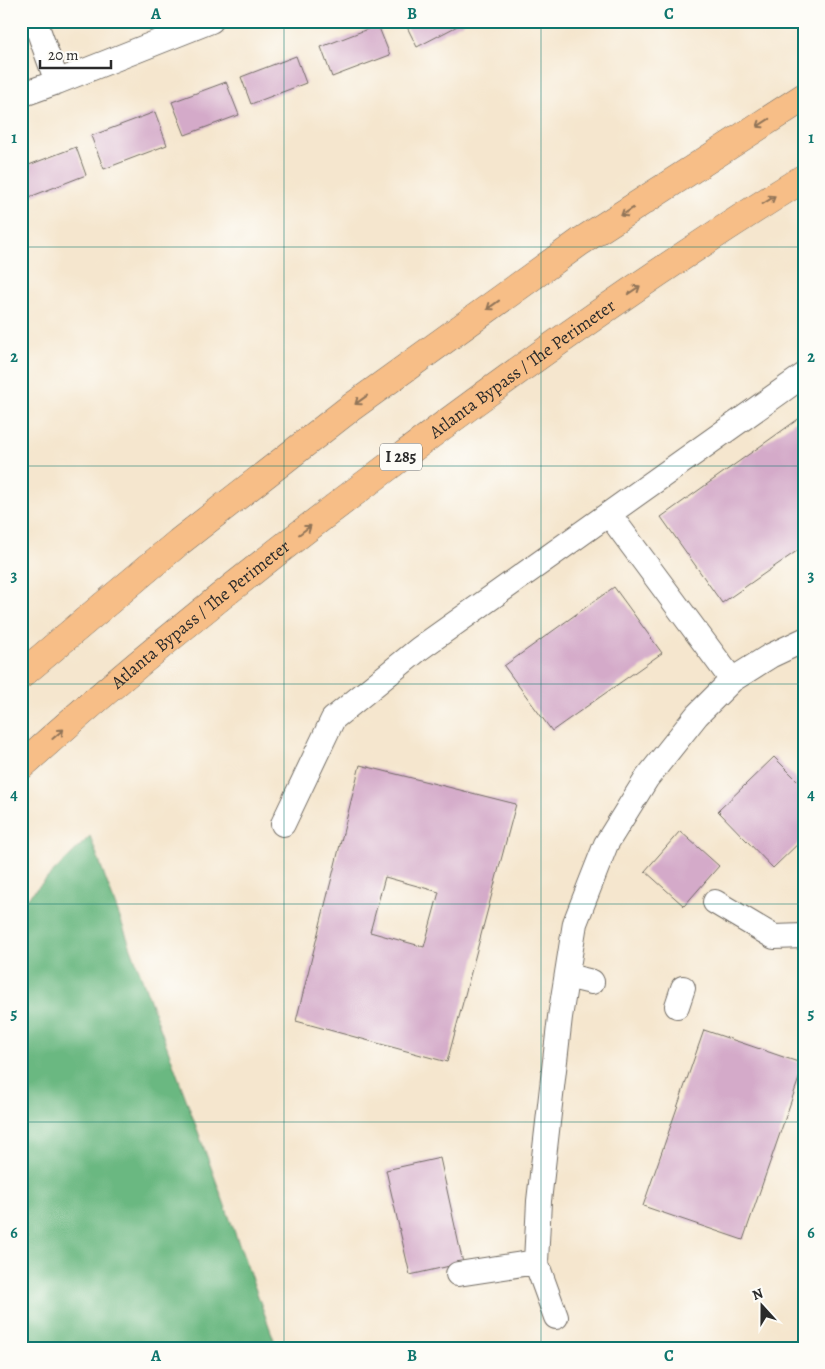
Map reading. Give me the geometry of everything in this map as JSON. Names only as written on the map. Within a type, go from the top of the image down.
[{"type":"highway","points":[[21,675],[179,542],[349,409],[580,242],[804,97]]},
{"type":"highway","name":"Atlanta Bypass / The Perimeter","points":[[21,766],[138,665],[272,555],[444,424],[599,314],[745,215],[804,178]]},
{"type":"street","points":[[35,21],[58,82]]},
{"type":"street","points":[[21,95],[211,21]]},
{"type":"street","points":[[283,824],[333,719],[419,649],[804,375]]},
{"type":"street","points":[[609,514],[732,680]]},
{"type":"street","points":[[556,1317],[536,1262],[540,1191],[560,1017],[575,923],[606,844],[647,778],[697,715],[732,680],[770,656],[804,640]]},
{"type":"street","points":[[715,902],[774,937],[804,936]]},
{"type":"street","points":[[566,976],[592,982]]},
{"type":"street","points":[[458,1274],[536,1262]]},
{"type":"green space","points":[[90,836],[277,1348],[21,1348],[21,904]]},
{"type":"building","points":[[404,21],[467,21],[417,47]]},
{"type":"building","points":[[378,25],[390,55],[332,77],[321,47]]},
{"type":"building","points":[[296,56],[306,83],[251,104],[241,77]]},
{"type":"building","points":[[226,82],[239,115],[185,135],[172,102]]},
{"type":"building","points":[[155,112],[167,145],[104,169],[91,136]]},
{"type":"building","points":[[76,147],[86,175],[27,198],[21,183],[21,168]]},
{"type":"building","points":[[804,415],[804,546],[722,603],[661,517]]},
{"type":"building","points":[[614,587],[662,653],[552,731],[504,666]]},
{"type":"building","points":[[774,757],[804,787],[804,838],[773,868],[718,811]]},
{"type":"building","points":[[360,765],[516,804],[447,1062],[296,1021]],"holes":[[[385,877],[439,892],[424,947],[370,932]]]},
{"type":"building","points":[[680,831],[719,866],[684,906],[645,871]]},
{"type":"building","points":[[704,1030],[804,1064],[743,1240],[643,1206]]},
{"type":"building","points":[[440,1158],[463,1263],[410,1275],[386,1170]]}]
